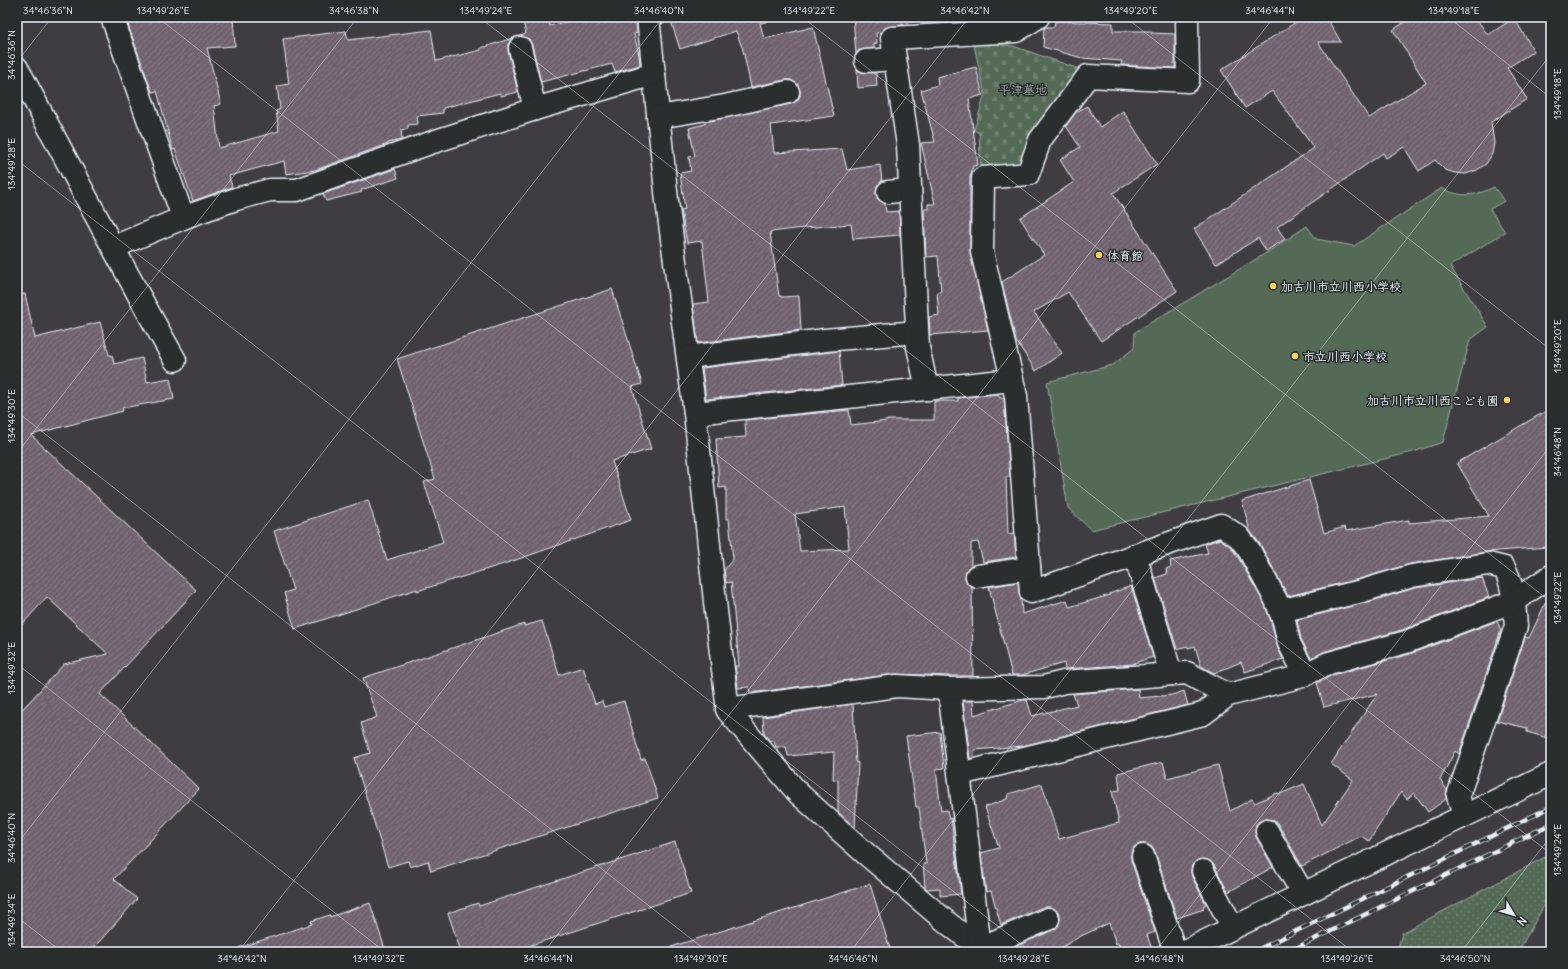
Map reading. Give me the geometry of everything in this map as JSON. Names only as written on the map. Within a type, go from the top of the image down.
[{"type":"street","points":[[112,17],[179,206],[185,218]]},
{"type":"street","points":[[648,17],[658,117],[695,413],[728,711],[798,793],[883,868],[982,950]]},
{"type":"street","points":[[927,389],[918,347],[908,145],[892,38],[1016,31],[1038,17]]},
{"type":"street","points":[[1187,17],[1188,82],[1088,76],[1040,140],[1028,174],[983,178],[982,252],[1016,396],[1031,592],[1221,526],[1239,537],[1249,550],[1276,600],[1289,643],[1305,674]]},
{"type":"street","points":[[520,48],[536,109]]},
{"type":"street","points":[[866,60],[895,59]]},
{"type":"street","points":[[17,68],[114,247],[134,287],[175,360]]},
{"type":"street","points":[[114,247],[236,199],[270,190],[298,190],[433,142],[536,109],[654,74]]},
{"type":"street","points":[[658,117],[725,106],[788,92]]},
{"type":"street","points":[[888,192],[910,190]]},
{"type":"street","points":[[688,357],[825,340],[918,332]]},
{"type":"street","points":[[695,413],[1012,380]]},
{"type":"street","points":[[1136,555],[1171,674]]},
{"type":"street","points":[[1280,611],[1362,591],[1412,576],[1488,564],[1504,568],[1509,577],[1514,601],[1516,626],[1458,796],[1464,816]]},
{"type":"street","points":[[977,576],[1029,568]]},
{"type":"street","points":[[960,774],[1203,714],[1228,695],[1305,674],[1329,663],[1406,642],[1514,601],[1551,576]]},
{"type":"street","points":[[728,709],[897,686],[949,689],[1044,688],[1064,682],[1171,674],[1187,674],[1228,695]]},
{"type":"street","points":[[949,689],[982,950]]},
{"type":"street","points":[[1183,952],[1551,774]]},
{"type":"street","points":[[1267,831],[1303,894]]},
{"type":"street","points":[[1143,856],[1175,952]]},
{"type":"street","points":[[1203,872],[1233,928]]},
{"type":"street","points":[[982,950],[1048,919]]},
{"type":"green space","name":"平津墓地","points":[[973,41],[1013,46],[1085,71],[1026,171],[981,174],[979,133],[974,130],[985,94]]},
{"type":"green space","name":"市立川西小学校","points":[[1494,187],[1504,201],[1490,209],[1505,232],[1450,266],[1488,327],[1470,340],[1443,442],[1413,452],[1091,530],[1068,508],[1047,382],[1113,365],[1134,348],[1135,332],[1268,252],[1307,226],[1316,239],[1354,246],[1442,188],[1455,193],[1468,195]]},
{"type":"green space","points":[[1551,854],[1551,893],[1518,952],[1397,952],[1402,933]]},
{"type":"building","points":[[127,17],[233,17],[235,46],[207,48],[221,104],[214,106],[219,148],[279,131],[276,111],[280,109],[277,86],[289,84],[283,39],[346,31],[348,40],[431,30],[436,61],[481,50],[481,48],[513,38],[508,44],[508,51],[518,92],[501,96],[500,93],[443,108],[443,113],[417,116],[418,124],[408,125],[408,129],[401,130],[402,140],[388,143],[315,170],[286,174],[284,161],[229,176],[232,187],[193,201],[175,149],[172,150],[157,91],[152,92],[129,28]]},
{"type":"building","points":[[522,17],[548,17],[550,26],[583,17],[636,17],[637,33],[634,34],[640,65],[615,72],[612,64],[541,82],[532,45],[529,39],[520,36],[526,34]]},
{"type":"building","points":[[661,17],[765,17],[766,22],[760,23],[764,39],[813,27],[834,116],[771,125],[774,153],[842,149],[847,170],[880,165],[882,181],[877,186],[876,194],[878,199],[885,204],[886,212],[899,211],[900,235],[853,239],[851,224],[770,232],[779,296],[799,296],[801,330],[698,343],[693,304],[709,302],[702,241],[687,243],[681,210],[685,209],[680,173],[691,171],[689,157],[695,156],[689,128],[705,124],[705,122],[791,104],[797,101],[800,96],[800,90],[797,84],[791,80],[751,87],[743,50],[736,31],[680,49],[671,21],[661,24]]},
{"type":"building","points":[[853,17],[913,17],[914,21],[885,28],[882,32],[876,33],[877,43],[874,44],[874,48],[859,50],[856,54]]},
{"type":"building","points":[[1304,17],[1326,17],[1341,42],[1318,42],[1369,118],[1426,83],[1393,30],[1412,17],[1475,17],[1488,35],[1514,18],[1534,51],[1507,68],[1527,99],[1491,122],[1494,143],[1492,154],[1486,164],[1477,170],[1466,174],[1455,173],[1445,170],[1435,160],[1419,171],[1404,147],[1386,158],[1383,153],[1277,227],[1285,239],[1266,251],[1258,238],[1216,264],[1194,229],[1314,148],[1272,91],[1245,108],[1221,70]]},
{"type":"building","points":[[1055,21],[1113,23],[1113,31],[1151,31],[1151,33],[1175,34],[1175,68],[1121,65],[1122,61],[1082,58],[1043,47],[1044,28],[1054,27]]},
{"type":"building","points":[[976,67],[983,95],[969,99],[978,165],[973,166],[970,178],[970,252],[988,330],[930,335],[929,317],[939,315],[937,293],[941,291],[938,256],[926,257],[924,209],[928,209],[928,204],[935,204],[921,143],[935,142],[921,90],[938,85],[937,77]]},
{"type":"building","points":[[857,69],[861,72],[876,73],[877,86],[858,88]]},
{"type":"building","name":"体育館","points":[[1087,106],[1100,127],[1123,111],[1157,164],[1113,193],[1177,291],[1101,341],[1068,292],[1034,312],[1062,353],[1036,371],[1016,341],[1002,282],[1044,255],[1020,218],[1074,182],[1060,160],[1080,147],[1066,126],[1076,112]]},
{"type":"building","points":[[395,169],[398,178],[361,190],[362,192],[326,201],[323,194]]},
{"type":"building","points":[[612,289],[642,384],[632,387],[651,449],[612,461],[631,520],[510,562],[417,591],[417,589],[295,629],[284,593],[293,590],[274,531],[368,500],[387,560],[443,542],[424,482],[435,479],[397,359]]},
{"type":"building","points":[[25,294],[35,338],[100,322],[109,355],[112,355],[114,364],[142,358],[147,382],[170,378],[174,399],[122,408],[123,411],[31,435],[196,590],[100,694],[199,789],[114,879],[137,899],[90,952],[17,952],[17,715],[64,664],[108,654],[47,597],[17,630],[17,295]]},
{"type":"building","points":[[839,351],[842,385],[706,399],[702,368]]},
{"type":"building","points":[[998,394],[1000,398],[1004,398],[1010,477],[1006,477],[1008,534],[1014,533],[1016,557],[983,562],[978,542],[971,543],[971,565],[966,571],[965,578],[967,583],[972,587],[973,676],[895,674],[750,693],[749,687],[738,688],[735,666],[739,666],[731,582],[726,583],[724,570],[733,559],[729,519],[726,519],[726,487],[719,488],[716,439],[746,437],[745,420],[849,410],[851,425],[887,420],[934,420],[934,401],[958,401],[958,398]],"holes":[[[845,507],[849,549],[800,551],[795,514]]]},
{"type":"building","points":[[1551,408],[1551,544],[1547,545],[1547,547],[1486,552],[1410,564],[1359,579],[1288,596],[1260,544],[1250,531],[1242,501],[1309,480],[1324,533],[1345,527],[1346,531],[1409,520],[1409,523],[1489,516],[1457,463]]},
{"type":"building","points":[[1220,539],[1230,546],[1238,557],[1265,605],[1277,646],[1283,659],[1245,672],[1241,662],[1214,673],[1201,666],[1195,646],[1188,648],[1187,646],[1177,649],[1155,578],[1167,574],[1166,569],[1171,567],[1170,561],[1208,553],[1205,544]]},
{"type":"building","points":[[1482,578],[1489,597],[1402,630],[1326,651],[1311,658],[1301,639],[1297,620],[1365,603],[1415,588]]},
{"type":"building","points":[[1018,582],[1022,614],[1067,600],[1069,607],[1110,595],[1109,594],[1131,586],[1153,657],[1134,664],[1065,669],[1064,663],[1022,675],[1012,675],[989,587]]},
{"type":"building","points":[[1551,591],[1551,739],[1527,732],[1527,728],[1497,721],[1525,637],[1529,638]]},
{"type":"building","points":[[542,621],[559,675],[583,667],[595,704],[602,701],[604,707],[624,701],[641,760],[645,758],[658,798],[431,871],[428,861],[410,867],[408,861],[388,867],[354,758],[370,753],[361,723],[377,717],[363,678],[524,624],[524,626]]},
{"type":"building","points":[[1497,621],[1501,630],[1459,754],[1455,751],[1440,780],[1447,790],[1446,799],[1428,812],[1414,793],[1407,799],[1401,792],[1369,841],[1361,836],[1302,866],[1278,824],[1273,820],[1261,820],[1256,824],[1256,837],[1273,867],[1228,892],[1214,865],[1210,861],[1204,859],[1197,860],[1192,865],[1192,877],[1206,904],[1203,906],[1204,909],[1177,918],[1155,852],[1152,847],[1146,844],[1139,844],[1134,847],[1131,853],[1131,860],[1155,932],[1147,935],[1153,952],[1122,952],[1118,943],[1116,944],[1109,923],[1079,937],[1054,952],[1011,952],[1010,949],[1053,930],[1058,926],[1060,914],[1055,909],[1043,907],[1001,925],[991,891],[986,892],[981,853],[999,848],[985,807],[1007,799],[1008,794],[1042,784],[1059,839],[1119,823],[1112,791],[1120,790],[1118,773],[1163,762],[1167,778],[1218,765],[1230,811],[1252,799],[1255,803],[1277,793],[1280,794],[1304,784],[1322,825],[1353,780],[1331,764],[1377,694],[1324,707],[1317,683],[1333,675],[1410,654]]},
{"type":"building","points":[[1138,689],[1139,698],[1172,695],[1184,691],[1188,705],[1022,746],[974,750],[974,758],[970,759],[963,701],[973,701],[974,715],[1027,700],[1032,716],[1077,705],[1073,694]]},
{"type":"building","points":[[853,704],[856,762],[858,763],[855,828],[838,812],[838,780],[833,779],[834,752],[788,756],[786,747],[776,747],[774,741],[770,741],[764,734],[763,717]]},
{"type":"building","points":[[940,732],[944,768],[936,769],[941,811],[947,810],[949,819],[951,818],[961,894],[940,896],[940,888],[927,889],[925,887],[923,864],[926,864],[919,807],[916,807],[906,736]]},
{"type":"building","points":[[675,842],[691,893],[510,952],[461,952],[448,913],[478,903],[479,906]]},
{"type":"building","points":[[870,884],[891,952],[672,952],[671,947]]},
{"type":"building","points":[[370,903],[386,952],[239,952],[238,948],[312,924],[311,921],[330,915],[330,917]]},
{"type":"railway","points":[[1253,952],[1551,807]]},
{"type":"railway","points":[[1288,952],[1551,824]]},
{"type":"place","name":"体育館","points":[[1099,255]]},
{"type":"place","name":"加古川市立川西小学校","points":[[1273,286]]},
{"type":"place","name":"市立川西小学校","points":[[1295,356]]},
{"type":"place","name":"加古川市立川西こども園","points":[[1507,400]]}]
